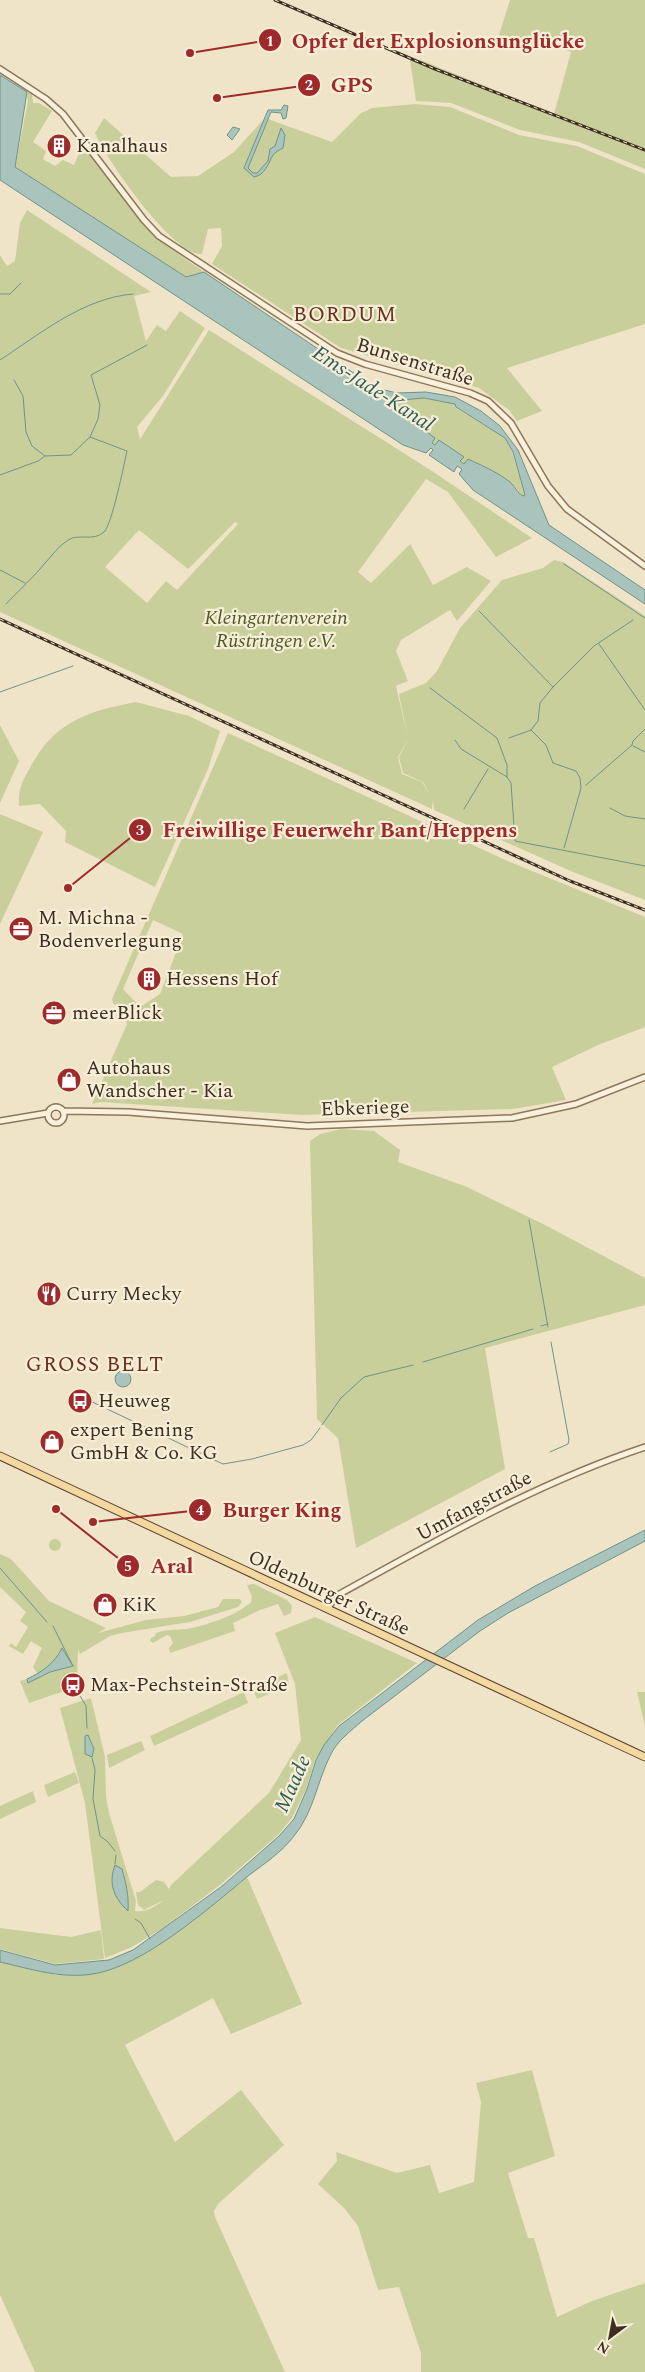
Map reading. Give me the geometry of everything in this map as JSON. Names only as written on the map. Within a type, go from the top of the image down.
[{"type":"main road","name":"Oldenburger Straße","points":[[0,1456],[440,1663],[645,1757]]},
{"type":"street","name":"Bunsenstraße","points":[[0,69],[46,99],[63,114],[144,220],[159,236],[337,353],[365,364],[470,392],[488,401],[512,423],[548,486],[567,509],[645,566]]},
{"type":"street","name":"Ebkeriege","points":[[63,1114],[128,1112],[307,1126],[512,1118],[576,1104],[645,1077]]},
{"type":"street","points":[[0,1121],[48,1116],[56,1123],[63,1114],[54,1107],[48,1116]]},
{"type":"street","name":"Umfangstraße","points":[[327,1609],[336,1596],[550,1483],[594,1464],[645,1447]]},
{"type":"green space","points":[[510,0],[645,0],[645,149],[554,114],[571,52],[541,42],[539,48],[499,35]]},
{"type":"green space","points":[[410,60],[421,60],[645,151],[645,169],[579,142],[520,130],[451,103],[416,101]]},
{"type":"green space","points":[[27,93],[32,93],[33,103],[39,103],[52,111],[33,142],[46,151],[43,159],[55,166],[63,160],[74,165],[80,151],[86,149],[156,238],[204,272],[186,277],[15,167],[28,101]]},
{"type":"green space","points":[[415,104],[450,107],[519,135],[577,146],[645,174],[645,324],[507,368],[542,411],[517,421],[509,410],[479,388],[341,348],[212,264],[222,246],[221,228],[208,229],[202,254],[190,250],[175,240],[158,223],[126,183],[95,133],[104,118],[171,177],[198,176],[234,152],[265,118],[332,142],[361,113],[372,108]]},
{"type":"green space","name":"Kleingartenverein Rüstringen e.V.","points":[[27,210],[151,292],[134,296],[146,341],[157,325],[166,331],[180,311],[205,328],[163,396],[137,427],[140,439],[137,444],[209,330],[432,471],[532,538],[496,557],[448,492],[426,479],[358,572],[371,583],[410,544],[433,585],[467,567],[491,581],[457,621],[450,610],[401,640],[396,651],[408,681],[396,686],[407,735],[399,694],[426,683],[437,671],[460,628],[502,580],[543,568],[554,560],[563,562],[645,616],[645,900],[573,872],[434,810],[433,800],[432,809],[0,612],[0,255],[7,266],[15,261],[20,223]],"holes":[[[235,522],[238,524],[177,590],[166,581],[147,603],[105,567],[139,530],[188,569]],[[409,738],[399,757],[403,773],[423,782],[430,795],[422,782],[402,774],[398,757]]]},
{"type":"green space","points":[[424,398],[455,404],[456,408],[505,438],[512,452],[525,495],[523,497],[512,483],[468,459],[465,464],[460,461],[463,457],[439,441],[435,446],[432,443],[434,438],[423,429],[422,424],[399,409],[395,404],[402,400]]},
{"type":"green space","points":[[136,702],[189,716],[220,731],[208,769],[155,887],[65,842],[66,831],[40,804],[19,806],[20,790],[31,766],[40,751],[62,728],[88,714]]},
{"type":"green space","points":[[0,725],[19,761],[0,803]]},
{"type":"green space","points":[[228,733],[510,862],[645,917],[645,1027],[598,1045],[552,1067],[566,1100],[513,1109],[302,1115],[100,1102],[92,1104],[127,1024],[125,1014],[113,1003],[112,999]],"holes":[[[153,920],[183,934],[160,994],[140,1007],[123,989]]]},
{"type":"green space","points":[[0,814],[43,832],[0,924]]},
{"type":"green space","points":[[341,1129],[374,1131],[400,1150],[398,1162],[467,1187],[545,1225],[645,1278],[645,1305],[485,1348],[505,1469],[356,1548],[338,1438],[317,1419],[310,1141],[320,1134]]},
{"type":"green space","points":[[53,1539],[57,1539],[61,1545],[57,1551],[53,1551],[49,1547],[49,1543]]},
{"type":"green space","points":[[0,1554],[11,1559],[49,1601],[106,1628],[98,1633],[146,1620],[184,1616],[218,1607],[223,1599],[240,1599],[242,1602],[238,1607],[190,1622],[110,1636],[80,1654],[78,1650],[77,1678],[82,1685],[29,1703],[20,1681],[27,1679],[28,1683],[50,1672],[73,1666],[62,1649],[56,1661],[38,1674],[33,1667],[42,1648],[31,1641],[23,1654],[9,1646],[11,1643],[16,1647],[28,1627],[20,1621],[26,1612],[0,1587]]},
{"type":"green space","points":[[254,1584],[287,1600],[292,1606],[291,1613],[284,1616],[278,1604],[233,1623],[235,1631],[170,1653],[169,1648],[173,1643],[170,1636],[167,1635],[153,1643],[150,1641],[156,1633],[203,1625],[238,1611],[251,1602],[252,1597],[247,1585]]},
{"type":"green space","points":[[315,1617],[417,1663],[338,1725],[315,1760],[306,1789],[292,1818],[278,1835],[220,1885],[163,1928],[132,1947],[105,1958],[85,1803],[60,1708],[91,1698],[105,1757],[106,1797],[109,1813],[136,1901],[135,1911],[147,1910],[164,1900],[144,1910],[138,1905],[136,1892],[140,1892],[156,1880],[164,1882],[169,1889],[165,1898],[171,1885],[269,1793],[301,1740],[295,1684],[275,1633]]},
{"type":"green space","points":[[287,1673],[289,1685],[257,1699],[253,1689]]},
{"type":"green space","points":[[244,1692],[248,1703],[154,1746],[150,1736]]},
{"type":"green space","points":[[637,1692],[645,1692],[645,1726]]},
{"type":"green space","points":[[141,1741],[145,1750],[109,1768],[107,1755]]},
{"type":"green space","points":[[75,1772],[79,1783],[48,1797],[44,1785]]},
{"type":"green space","points":[[33,1791],[36,1802],[0,1819],[0,1806]]},
{"type":"green space","points":[[247,1877],[302,2004],[231,2034],[213,1998],[125,2045],[175,2142],[241,2090],[284,2145],[219,2203],[214,2211],[215,2217],[285,2372],[35,2372],[0,2295],[0,1962],[57,1975],[115,1968],[151,1950]]},
{"type":"green space","points":[[0,1928],[71,1937],[101,1930],[104,1959],[55,1964],[0,1949]]},
{"type":"green space","points":[[532,2070],[555,2156],[508,2173],[528,2238],[534,2238],[557,2317],[592,2301],[645,2283],[645,2372],[421,2372],[421,2353],[399,2287],[378,2290],[358,2226],[344,2208],[318,2184],[337,2161],[336,2152],[397,2173],[430,2165],[439,2193],[474,2182],[481,2102],[476,2083]]},
{"type":"water","name":"Ems-Jade-Kanal","points":[[0,75],[27,92],[15,167],[186,277],[204,272],[376,388],[397,393],[426,392],[455,397],[481,411],[500,426],[518,450],[549,525],[645,590],[645,604],[473,490],[459,474],[462,469],[457,466],[454,472],[429,455],[433,450],[431,448],[426,453],[403,445],[0,180]],"holes":[[[424,398],[455,404],[456,407],[505,438],[513,452],[525,495],[521,495],[510,482],[490,469],[468,459],[464,464],[460,461],[464,457],[439,440],[435,445],[432,443],[435,438],[423,429],[422,424],[399,409],[396,404],[402,400]]]},
{"type":"water","points":[[284,105],[288,106],[286,118],[283,119],[281,113],[271,112],[248,168],[253,173],[257,173],[268,161],[270,149],[275,146],[281,128],[285,135],[283,148],[274,154],[264,172],[254,177],[244,168],[268,110],[281,110]]},
{"type":"water","points":[[233,127],[240,129],[232,140],[227,135]]},
{"type":"water","points":[[120,1371],[126,1371],[131,1376],[129,1385],[120,1387],[115,1382],[115,1376]]},
{"type":"water","points":[[645,1530],[645,1541],[508,1613],[480,1631],[362,1721],[337,1744],[326,1764],[311,1807],[301,1827],[289,1842],[272,1858],[175,1934],[133,1960],[113,1969],[93,1974],[58,1974],[0,1962],[0,1950],[55,1965],[109,1960],[133,1950],[221,1887],[279,1836],[294,1819],[307,1789],[316,1760],[324,1745],[339,1726],[478,1620],[535,1586]]},
{"type":"water","points":[[62,1648],[73,1666],[50,1672],[28,1683],[27,1679],[48,1666]]},
{"type":"water","points":[[88,1735],[94,1749],[92,1757],[85,1754],[85,1736]]},
{"type":"water","points":[[115,1865],[122,1869],[127,1890],[128,1911],[116,1896],[112,1884]]},
{"type":"waterway","points":[[0,294],[10,294],[21,283]]},
{"type":"waterway","points":[[0,360],[46,329],[79,310],[97,302],[133,294]]},
{"type":"waterway","points":[[6,604],[65,542],[72,538],[100,535],[107,527],[111,518],[127,451],[90,437],[98,419],[100,405],[91,375],[147,345]]},
{"type":"waterway","points":[[14,380],[23,396],[26,432],[32,446],[45,456],[71,455],[90,437]]},
{"type":"waterway","points":[[0,475],[38,461],[45,456]]},
{"type":"waterway","points":[[564,564],[645,618]]},
{"type":"waterway","points":[[0,570],[25,583]]},
{"type":"waterway","points":[[479,611],[553,687]]},
{"type":"waterway","points":[[509,738],[531,730],[538,721],[540,703],[553,687],[594,646],[633,620]]},
{"type":"waterway","points":[[599,644],[645,710]]},
{"type":"waterway","points":[[0,692],[73,666]]},
{"type":"waterway","points":[[430,688],[497,738],[507,765],[507,777]]},
{"type":"waterway","points":[[586,785],[632,745],[633,741],[645,729]]},
{"type":"waterway","points":[[531,730],[546,745],[553,763],[576,771],[580,778],[581,788],[564,848]]},
{"type":"waterway","points":[[455,740],[461,749],[507,777],[511,783],[515,841],[645,866]]},
{"type":"waterway","points":[[633,746],[645,752]]},
{"type":"waterway","points":[[464,809],[488,769]]},
{"type":"waterway","points":[[610,808],[625,816],[645,819]]},
{"type":"waterway","points":[[529,1220],[548,1327]]},
{"type":"waterway","points":[[541,1326],[548,1324]]},
{"type":"waterway","points":[[423,1362],[533,1329]]},
{"type":"waterway","points":[[550,1452],[568,1444],[569,1440],[551,1342]]},
{"type":"waterway","points":[[322,1425],[341,1398],[364,1377],[413,1365]]},
{"type":"waterway","points":[[86,1399],[223,1464],[252,1459],[303,1445],[311,1440],[320,1428]]},
{"type":"waterway","points":[[0,1568],[47,1622]]},
{"type":"waterway","points":[[53,1626],[73,1666]]},
{"type":"waterway","points":[[80,1696],[86,1706],[87,1728]]},
{"type":"waterway","points":[[92,1758],[95,1770],[93,1799],[100,1836],[115,1851]]},
{"type":"waterway","points":[[115,1864],[116,1855]]},
{"type":"waterway","points":[[135,1919],[141,1923],[150,1939]]},
{"type":"railway","points":[[275,0],[435,69],[645,150]]},
{"type":"railway","points":[[0,619],[570,881],[645,910]]},
{"type":"place","name":"Opfer der Explosionsunglücke","points":[[190,53]]},
{"type":"place","name":"GPS","points":[[217,98]]},
{"type":"place","name":"Kanalhaus","points":[[59,146]]},
{"type":"place","name":"Freiwillige Feuerwehr Bant/Heppens","points":[[68,888]]},
{"type":"place","name":"M. Michna - Bodenverlegung","points":[[21,929]]},
{"type":"place","name":"Hessens Hof","points":[[149,979]]},
{"type":"place","name":"meerBlick","points":[[54,1013]]},
{"type":"place","name":"Autohaus Wandscher - Kia","points":[[69,1080]]},
{"type":"place","name":"Curry Mecky","points":[[49,1294]]},
{"type":"place","name":"Heuweg","points":[[80,1401]]},
{"type":"place","name":"expert Bening GmbH & Co. KG","points":[[52,1442]]},
{"type":"place","name":"Aral","points":[[56,1509]]},
{"type":"place","name":"Burger King","points":[[93,1522]]},
{"type":"place","name":"KiK","points":[[105,1605]]},
{"type":"place","name":"Max-Pechstein-Straße","points":[[73,1685]]},
{"type":"district","name":"BORDUM","points":[[345,315]]},
{"type":"district","name":"GROSS BELT","points":[[95,1365]]},
{"type":"water label","name":"Maade","points":[[293,1784]]}]
